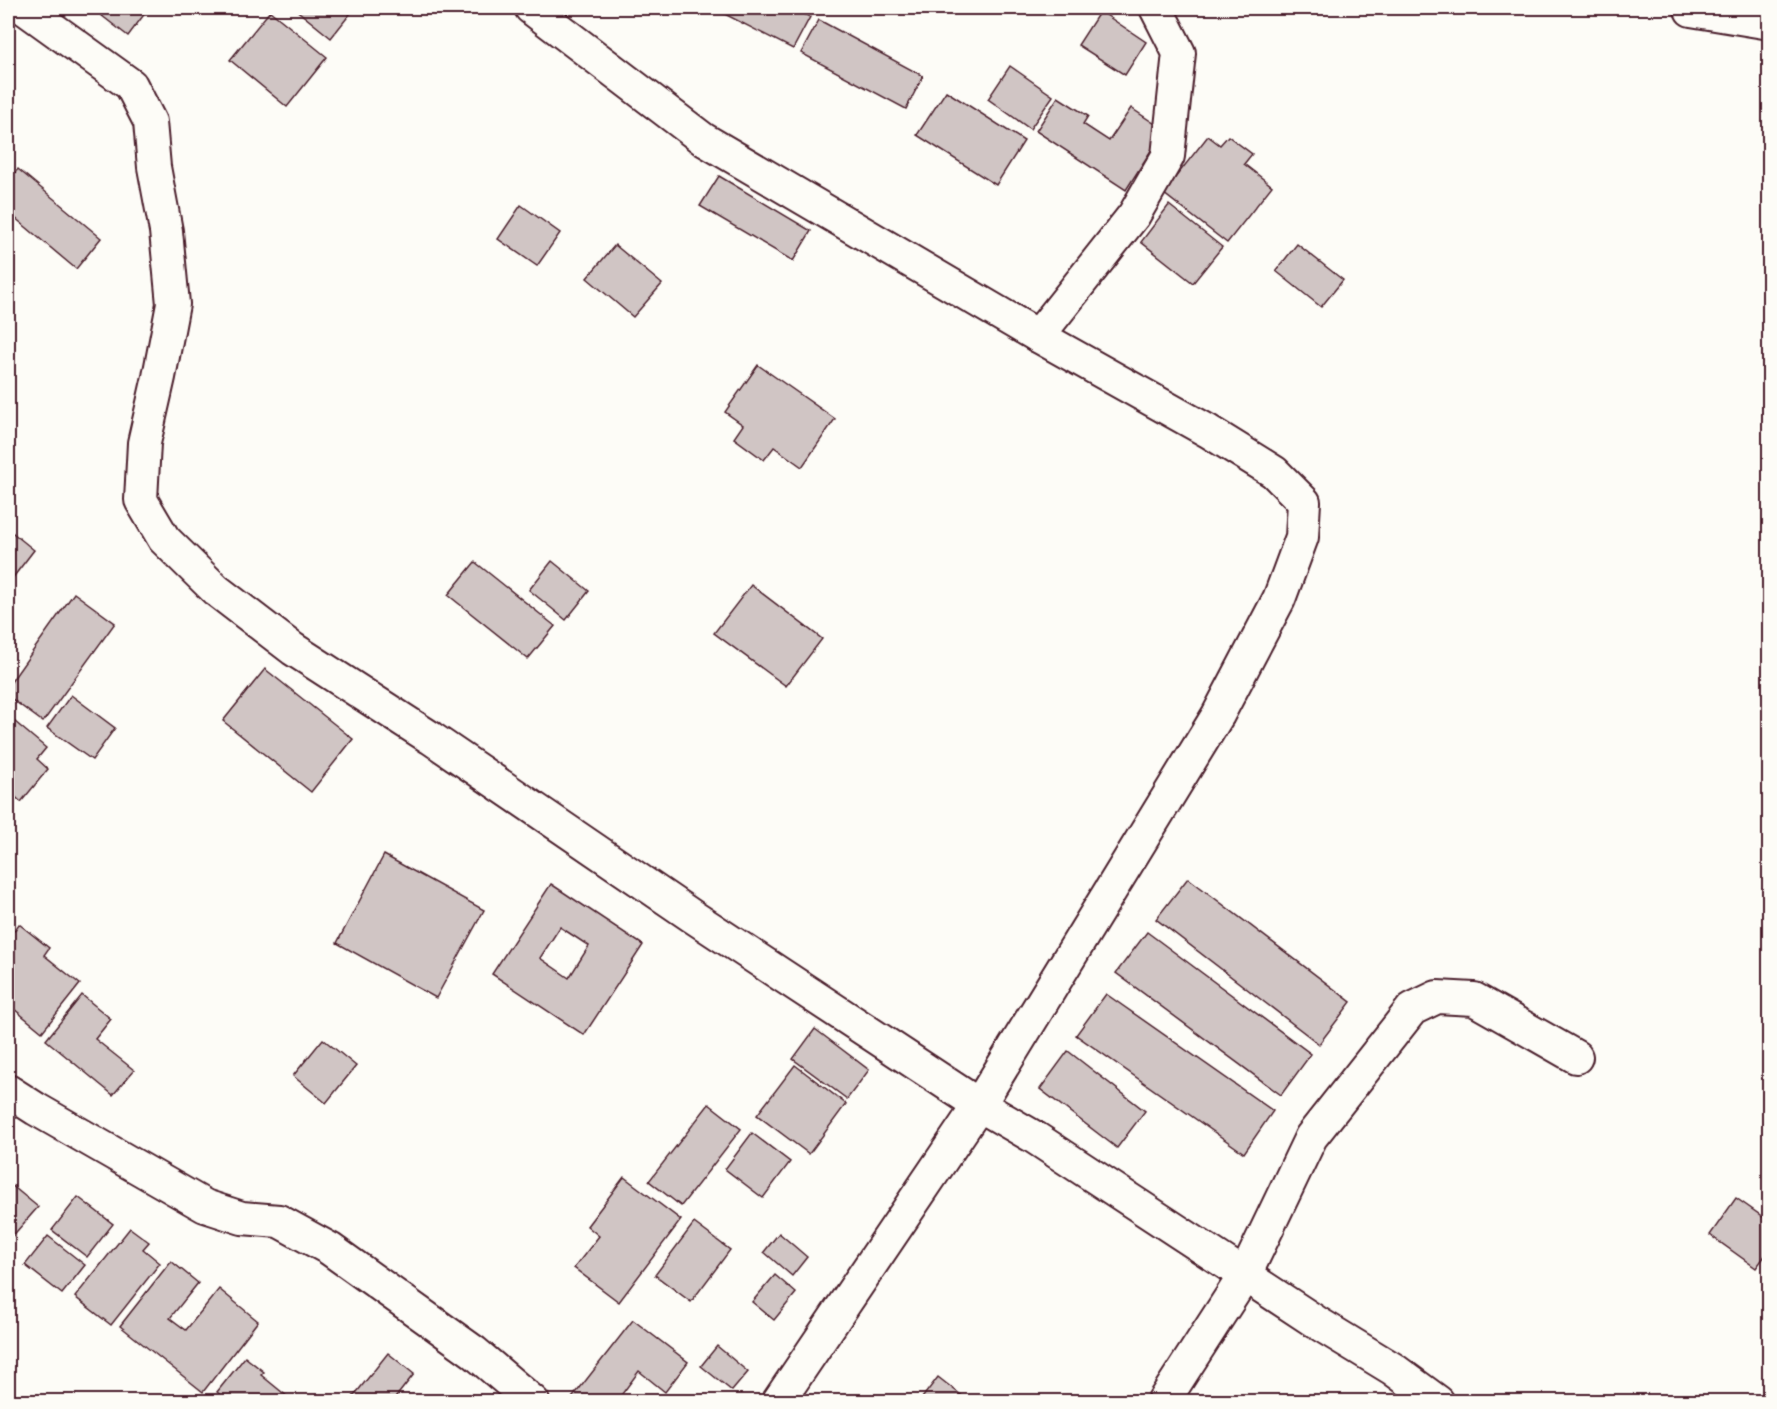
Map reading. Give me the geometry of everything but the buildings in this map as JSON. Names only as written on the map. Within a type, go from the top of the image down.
[{"type":"street","points":[[24,8],[131,85],[150,122],[154,167],[166,231],[173,304],[144,443],[141,500],[164,539],[216,591],[293,649],[431,738],[682,910],[1438,1401]]},
{"type":"street","points":[[531,8],[703,139],[1038,336],[1208,431],[1274,472],[1304,502],[1302,537],[1279,599],[1218,715],[979,1105],[778,1401]]},
{"type":"street","points":[[1038,336],[1134,215],[1168,156],[1179,53],[1156,8]]},
{"type":"street","points":[[1691,10],[1770,23]]},
{"type":"street","points":[[1162,1401],[1245,1275],[1311,1137],[1412,1010],[1437,997],[1474,999],[1576,1057]]},
{"type":"street","points":[[8,1091],[205,1206],[242,1218],[279,1221],[330,1249],[474,1352],[532,1401]]}]
